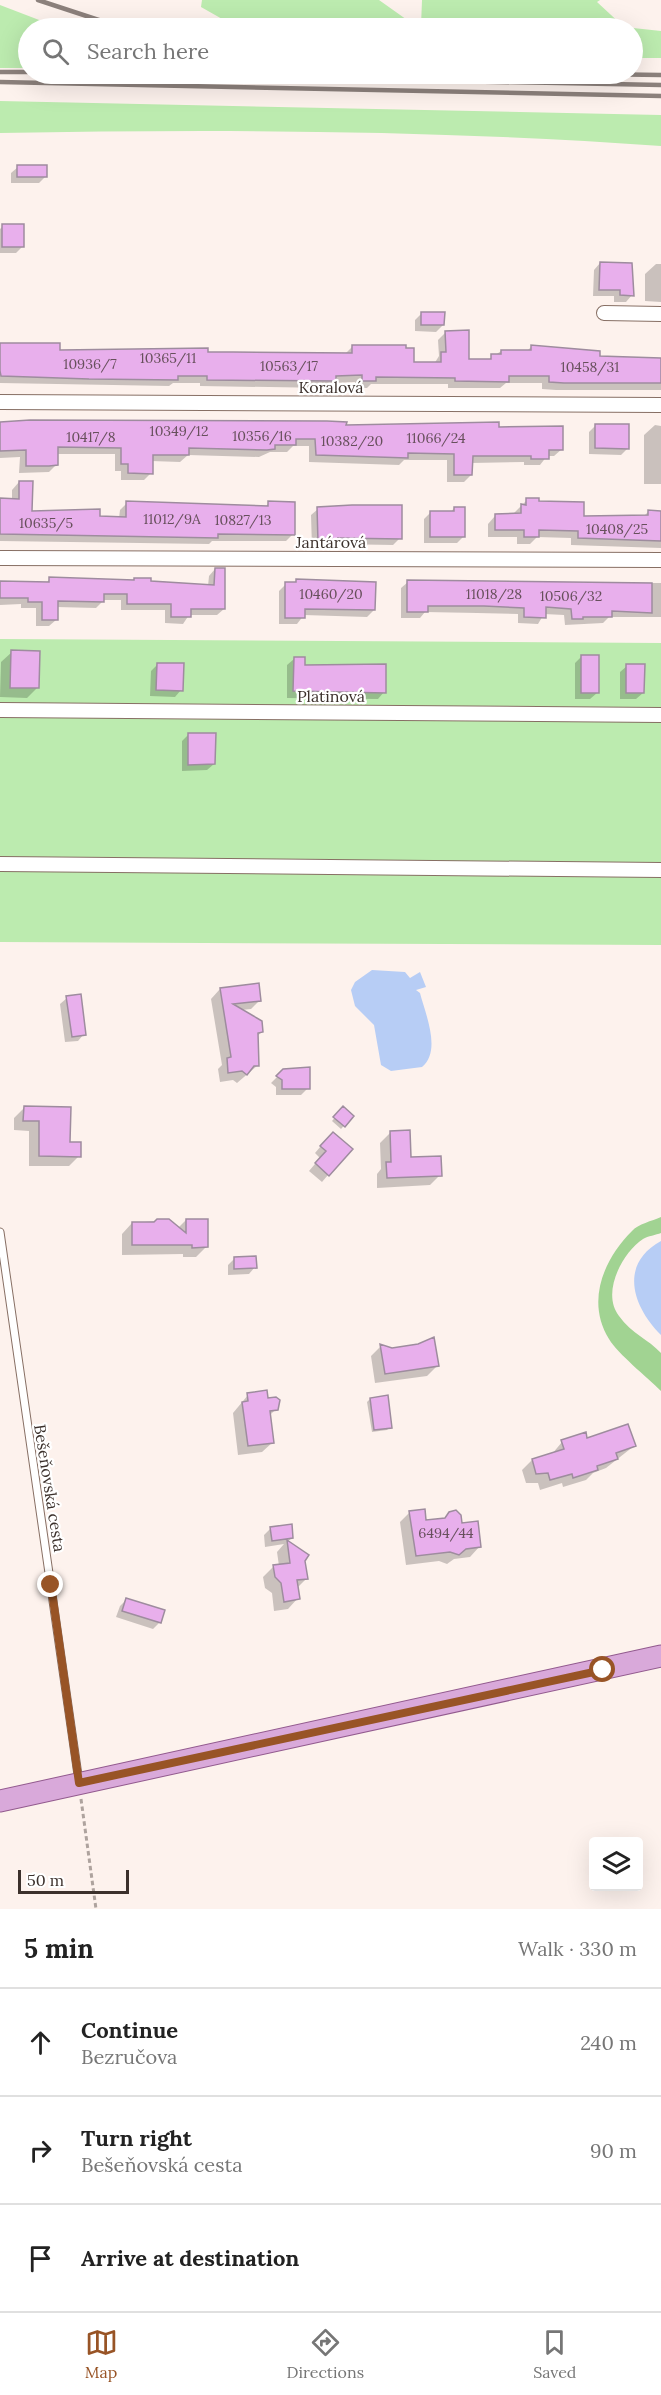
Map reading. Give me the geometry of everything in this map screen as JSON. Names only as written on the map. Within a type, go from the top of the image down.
[{"type":"main road","points":[[0,1801],[661,1656]]},
{"type":"street","points":[[604,313],[661,314]]},
{"type":"street","name":"Koralová","points":[[0,402],[661,405]]},
{"type":"street","name":"Jantárová","points":[[0,558],[661,560]]},
{"type":"street","name":"Platinová","points":[[0,710],[661,715]]},
{"type":"street","points":[[0,864],[661,870]]},
{"type":"lane","name":"Bešeňovská cesta","points":[[0,1232],[79,1783]]},
{"type":"path","points":[[79,1783],[96,1909]]},
{"type":"green space","points":[[202,0],[379,0],[404,18],[220,18],[201,7]]},
{"type":"green space","points":[[422,0],[600,0],[597,2],[614,18],[421,18]]},
{"type":"green space","points":[[0,5],[34,18],[18,18],[18,68],[0,68]]},
{"type":"green space","points":[[643,29],[661,31],[661,58],[643,58]]},
{"type":"green space","points":[[0,101],[661,115],[661,146],[496,137],[330,132],[0,133]]},
{"type":"green space","points":[[0,639],[661,643],[661,945],[0,942]]},
{"type":"green space","points":[[661,1217],[661,1233],[647,1237],[635,1245],[621,1263],[613,1285],[612,1296],[614,1307],[624,1322],[661,1353],[661,1391],[609,1339],[602,1325],[599,1296],[606,1268],[622,1242],[638,1226]]},
{"type":"water","points":[[372,970],[405,972],[410,978],[420,972],[426,987],[416,990],[420,993],[431,1042],[431,1052],[422,1067],[391,1071],[381,1065],[374,1025],[355,1006],[351,990],[355,982]]},
{"type":"water","points":[[661,1241],[661,1335],[643,1311],[634,1286],[639,1261],[648,1250]]},
{"type":"building","points":[[17,165],[47,165],[47,177],[17,177]]},
{"type":"building","points":[[2,224],[24,224],[24,247],[2,247]]},
{"type":"building","points":[[600,262],[632,263],[634,296],[620,295],[620,290],[599,290]]},
{"type":"building","points":[[421,312],[445,312],[444,325],[421,325]]},
{"type":"building","points":[[469,330],[469,359],[491,359],[491,354],[501,354],[501,350],[531,350],[531,345],[600,351],[600,356],[661,358],[661,383],[564,383],[549,382],[549,376],[509,376],[509,382],[455,381],[455,378],[376,377],[376,381],[362,381],[362,375],[336,376],[336,381],[207,380],[207,376],[178,376],[178,380],[89,379],[1,376],[0,371],[0,343],[60,343],[60,350],[208,348],[208,352],[352,353],[352,345],[406,345],[406,348],[414,348],[414,362],[441,362],[441,352],[446,352],[445,331]]},
{"type":"building","points":[[30,420],[327,421],[347,422],[346,425],[499,422],[499,427],[563,426],[563,450],[549,450],[549,459],[531,459],[531,456],[473,456],[472,475],[454,475],[454,454],[408,453],[408,458],[316,455],[315,439],[296,439],[296,445],[275,445],[275,449],[267,450],[189,448],[189,455],[153,455],[153,474],[128,473],[128,464],[121,464],[121,448],[58,447],[58,465],[49,466],[26,466],[26,450],[0,451],[0,422]]},
{"type":"building","points":[[595,424],[629,424],[629,449],[595,448]]},
{"type":"building","points":[[19,481],[33,481],[32,511],[100,509],[100,516],[126,517],[126,501],[268,506],[268,501],[295,502],[295,535],[218,534],[218,538],[0,534],[0,498],[19,499]]},
{"type":"building","points":[[526,498],[539,498],[539,501],[584,502],[584,516],[648,515],[648,510],[661,511],[661,541],[578,538],[578,531],[539,530],[539,537],[524,537],[524,530],[495,530],[495,514],[521,513],[521,504],[526,505]]},
{"type":"building","points":[[402,505],[402,539],[338,538],[339,541],[318,542],[317,507]]},
{"type":"building","points":[[454,507],[465,507],[465,537],[430,537],[430,511],[454,511]]},
{"type":"building","points":[[215,568],[225,568],[225,609],[191,609],[191,617],[171,617],[171,604],[127,604],[127,594],[104,594],[104,602],[58,601],[58,620],[42,620],[42,602],[28,602],[28,598],[0,598],[0,581],[49,582],[49,577],[134,580],[134,578],[151,578],[151,581],[214,585]]},
{"type":"building","points":[[296,579],[376,582],[375,610],[305,609],[305,618],[285,618],[285,582],[296,582]]},
{"type":"building","points":[[407,580],[652,583],[652,613],[612,611],[612,617],[572,619],[571,609],[546,607],[546,618],[524,617],[524,608],[484,606],[428,606],[428,612],[407,612]]},
{"type":"building","points":[[11,650],[40,651],[39,688],[10,688]]},
{"type":"building","points":[[581,655],[599,655],[599,693],[581,693]]},
{"type":"building","points":[[294,657],[305,657],[305,665],[386,664],[386,693],[293,691]]},
{"type":"building","points":[[157,663],[184,663],[183,691],[156,690]]},
{"type":"building","points":[[626,664],[645,664],[644,693],[626,693]]},
{"type":"building","points":[[188,733],[216,733],[215,764],[188,765]]},
{"type":"building","points":[[259,983],[261,1001],[233,1004],[262,1021],[263,1032],[258,1033],[259,1066],[254,1066],[247,1075],[242,1071],[228,1073],[227,1058],[231,1057],[220,988]]},
{"type":"building","points":[[81,994],[86,1035],[72,1037],[66,996]]},
{"type":"building","points":[[310,1067],[310,1089],[282,1089],[282,1080],[276,1076],[283,1069]]},
{"type":"building","points":[[24,1106],[71,1107],[70,1142],[81,1142],[81,1157],[39,1156],[39,1121],[23,1121]]},
{"type":"building","points":[[343,1106],[354,1116],[345,1127],[333,1117]]},
{"type":"building","points":[[410,1130],[411,1157],[441,1156],[442,1176],[387,1178],[386,1162],[391,1162],[390,1131]]},
{"type":"building","points":[[333,1132],[353,1149],[329,1176],[315,1163],[326,1151],[320,1146]]},
{"type":"building","points":[[157,1219],[169,1219],[186,1233],[186,1219],[208,1219],[208,1247],[132,1245],[132,1222],[154,1222]]},
{"type":"building","points":[[256,1256],[257,1268],[234,1269],[234,1257]]},
{"type":"building","points":[[434,1337],[439,1366],[385,1374],[380,1344],[392,1348],[418,1344]]},
{"type":"building","points":[[267,1390],[268,1398],[276,1397],[280,1400],[278,1410],[270,1411],[274,1443],[248,1446],[242,1402],[248,1401],[247,1393]]},
{"type":"building","points":[[388,1395],[392,1428],[374,1430],[370,1398]]},
{"type":"building","points":[[628,1424],[636,1446],[616,1453],[618,1459],[597,1466],[598,1470],[573,1478],[572,1474],[550,1480],[548,1473],[536,1474],[532,1459],[564,1449],[561,1440],[586,1432],[587,1438]]},
{"type":"building","points":[[425,1509],[426,1520],[445,1518],[449,1512],[456,1510],[461,1515],[462,1523],[478,1521],[481,1547],[466,1549],[459,1555],[450,1552],[416,1556],[409,1511]]},
{"type":"building","points":[[292,1524],[293,1538],[272,1541],[270,1527]]},
{"type":"building","points":[[287,1540],[309,1555],[305,1561],[308,1579],[297,1580],[300,1599],[284,1602],[281,1583],[275,1577],[273,1565],[290,1563]]},
{"type":"building","points":[[126,1598],[165,1610],[161,1623],[122,1611]]},
{"type":"railway","points":[[38,0],[93,18]]},
{"type":"railway","points":[[0,72],[18,72]]},
{"type":"railway","points":[[643,75],[661,75]]},
{"type":"railway","points":[[0,82],[18,82]]},
{"type":"railway","points":[[94,84],[661,96]]},
{"type":"railway","points":[[608,84],[661,85]]},
{"type":"route","points":[[51,1585],[79,1783],[603,1670]]}]
